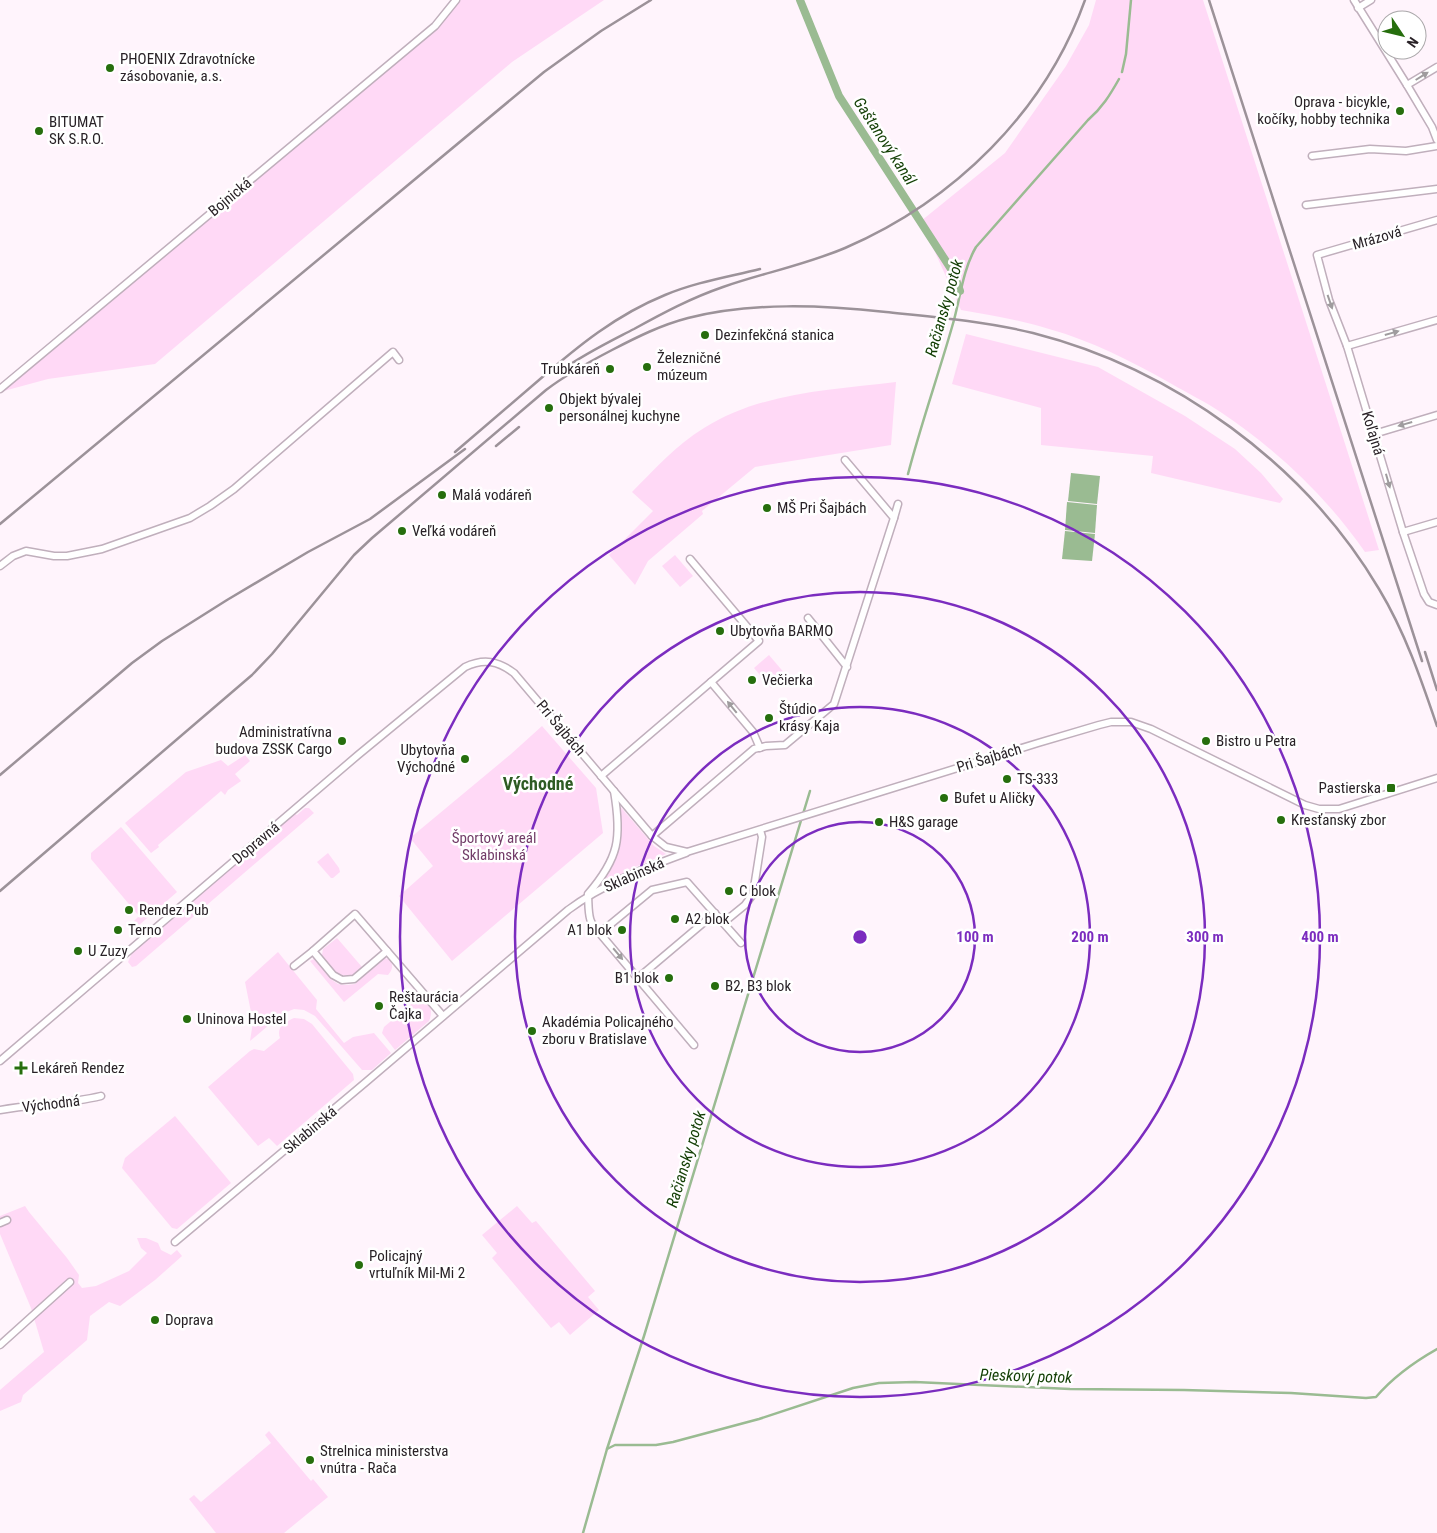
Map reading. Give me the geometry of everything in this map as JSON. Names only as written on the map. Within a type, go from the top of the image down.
[{"type":"street","name":"Bojnická","points":[[0,389],[435,26],[456,0]]},
{"type":"street","points":[[1354,0],[1436,135]]},
{"type":"street","points":[[1358,8],[1371,0]]},
{"type":"street","points":[[1407,85],[1437,67]]},
{"type":"street","points":[[1312,156],[1370,149],[1406,151],[1437,146]]},
{"type":"street","points":[[1306,205],[1437,189]]},
{"type":"street","name":"Mrázová","points":[[1317,255],[1437,220]]},
{"type":"street","name":"Koľajná","points":[[1317,255],[1329,300],[1347,346],[1403,532],[1425,597],[1430,603],[1437,605]]},
{"type":"street","points":[[1347,346],[1437,320]]},
{"type":"street","points":[[0,566],[13,556],[26,551],[54,556],[67,556],[102,549],[190,518],[234,489],[393,352],[399,360]]},
{"type":"street","points":[[1374,434],[1437,415]]},
{"type":"street","points":[[845,460],[894,518]]},
{"type":"street","points":[[652,836],[754,749],[785,745],[834,704],[898,504]]},
{"type":"street","points":[[1403,532],[1437,522]]},
{"type":"street","points":[[601,776],[759,641],[690,559]]},
{"type":"street","points":[[808,618],[847,667]]},
{"type":"street","name":"Dopravná","points":[[0,1060],[358,755],[465,667],[478,662],[495,662],[506,667],[521,680]]},
{"type":"street","name":"Pri Šajbách","points":[[521,680],[652,836],[666,846],[687,852],[1038,743],[1099,725],[1119,722],[1132,722],[1151,729],[1304,805],[1319,809],[1339,809],[1437,778]]},
{"type":"street","points":[[711,682],[753,732],[760,748]]},
{"type":"street","points":[[614,791],[618,826],[615,850],[608,868],[587,897],[590,920],[593,926],[694,1045]]},
{"type":"street","points":[[723,923],[745,905],[753,894],[762,837],[760,830]]},
{"type":"street","name":"Sklabinská","points":[[175,1242],[553,922],[587,897],[643,868],[687,852]]},
{"type":"street","points":[[597,930],[600,931],[606,928],[652,890],[684,882],[689,883],[740,944]]},
{"type":"street","points":[[638,978],[715,913]]},
{"type":"street","points":[[294,966],[355,914],[443,1016]]},
{"type":"street","points":[[313,950],[333,975],[342,980],[354,979],[387,952]]},
{"type":"street","name":"Východná","points":[[0,1110],[28,1105],[87,1100],[101,1096]]},
{"type":"street","points":[[0,1343],[70,1282]]},
{"type":"green space","points":[[458,0],[604,0],[512,62],[155,364],[48,379],[0,392],[0,385],[26,363],[287,154],[449,14]]},
{"type":"green space","points":[[1096,0],[1203,0],[1379,550],[1365,552],[1334,512],[1282,459],[1243,428],[1203,401],[1126,359],[1081,339],[1027,323],[961,310],[921,221],[1005,153],[1066,66],[1089,25]]},
{"type":"green space","points":[[966,334],[1098,367],[1185,416],[1235,449],[1261,473],[1283,499],[1280,503],[1151,473],[1153,456],[1041,445],[1041,408],[952,384]]},
{"type":"green space","points":[[896,382],[891,445],[755,467],[702,511],[703,514],[648,561],[635,585],[609,555],[653,511],[632,492],[675,449],[694,434],[726,416],[773,400],[797,394]]},
{"type":"green space","points":[[675,555],[693,576],[680,587],[662,566]]},
{"type":"green space","points":[[769,655],[786,675],[771,688],[754,668]]},
{"type":"green space","name":"Športový areál Sklabinská","points":[[542,726],[596,788],[603,833],[452,961],[399,896],[433,866],[410,838]]},
{"type":"green space","points":[[245,755],[250,761],[235,774],[241,781],[228,790],[225,795],[221,791],[151,853],[125,823],[186,772],[221,760],[228,766]]},
{"type":"green space","points":[[619,805],[654,846],[666,854],[602,884],[614,864],[620,846]]},
{"type":"green space","points":[[305,808],[309,808],[314,813],[136,966],[132,967],[128,962],[132,953],[295,814],[297,815]]},
{"type":"green space","points":[[121,827],[177,892],[138,926],[134,921],[139,916],[91,859],[91,853]]},
{"type":"green space","points":[[328,853],[340,872],[333,878],[317,862]]},
{"type":"green space","points":[[337,938],[362,967],[351,976],[337,973],[322,955],[323,949]]},
{"type":"green space","points":[[278,952],[317,1000],[316,1009],[344,1043],[353,1037],[374,1033],[391,1053],[372,1070],[362,1070],[315,1016],[304,1010],[294,1009],[282,1014],[250,1041],[253,1022],[245,982]]},
{"type":"green space","points":[[385,958],[390,960],[392,964],[388,975],[378,974],[344,1002],[310,961],[314,959],[332,980],[338,984],[346,985],[355,984]]},
{"type":"green space","points":[[421,996],[430,1007],[429,1021],[395,1050],[382,1033],[384,1027]]},
{"type":"green space","points":[[294,1018],[304,1019],[312,1024],[353,1074],[354,1080],[277,1146],[269,1138],[258,1146],[208,1087],[250,1051],[254,1049],[264,1051],[280,1038],[279,1031],[282,1025]]},
{"type":"green space","points":[[175,1116],[231,1183],[177,1229],[172,1228],[122,1168],[125,1158]]},
{"type":"green space","points":[[25,1206],[79,1275],[78,1283],[82,1288],[96,1286],[129,1271],[147,1253],[141,1248],[137,1238],[146,1238],[158,1243],[161,1250],[171,1255],[177,1250],[182,1256],[155,1280],[120,1306],[109,1302],[90,1316],[87,1340],[23,1395],[21,1402],[0,1411],[0,1390],[44,1352],[31,1308],[0,1234],[0,1216]]},
{"type":"green space","points":[[517,1206],[532,1223],[536,1221],[595,1291],[588,1297],[599,1310],[570,1335],[559,1322],[551,1328],[492,1258],[497,1253],[482,1235]]},
{"type":"green space","points":[[269,1431],[311,1481],[313,1479],[328,1497],[284,1533],[216,1533],[189,1499],[194,1495],[201,1502],[271,1443],[265,1435]]},
{"type":"shaded area","points":[[1071,473],[1100,476],[1097,504],[1068,501]]},
{"type":"shaded area","points":[[1067,502],[1097,505],[1095,533],[1065,530]]},
{"type":"shaded area","points":[[1065,531],[1095,534],[1092,561],[1062,559]]},
{"type":"waterway","name":"Gaštanový kanál","points":[[800,0],[839,96],[953,272],[960,291]]},
{"type":"waterway","name":"Račiansky potok","points":[[1122,72],[1126,54],[1131,0]]},
{"type":"waterway","name":"Račiansky potok","points":[[908,474],[971,256],[976,247],[1102,106],[1119,79]]},
{"type":"waterway","name":"Račiansky potok","points":[[583,1533],[607,1449],[644,1336],[810,791]]},
{"type":"waterway","name":"Pieskový potok","points":[[607,1449],[615,1445],[656,1445],[673,1442],[759,1419],[853,1388],[879,1383],[915,1382],[1070,1389],[1184,1390],[1376,1397],[1404,1370],[1437,1349]]},
{"type":"railway","points":[[0,524],[544,72],[601,31],[651,0]]},
{"type":"railway","points":[[562,370],[597,348],[688,301],[711,291],[845,248],[885,228],[923,205],[958,178],[991,148],[1020,115],[1046,79],[1068,41],[1085,0]]},
{"type":"railway","points":[[1209,0],[1422,661]]},
{"type":"railway","points":[[455,452],[568,355],[598,332],[630,312],[665,295],[688,287],[760,269]]},
{"type":"railway","points":[[0,891],[252,675],[272,654],[354,555],[546,390],[587,364],[649,332],[688,318],[737,309],[787,306],[837,308],[978,322],[1015,329],[1085,349],[1136,371],[1185,397],[1231,428],[1274,463],[1314,501],[1349,544],[1379,589],[1397,622],[1437,726]]},
{"type":"railway","points":[[496,446],[519,427]]},
{"type":"railway","points":[[0,775],[132,663],[162,641],[308,552],[370,519],[465,449]]},
{"type":"railway","points":[[1425,652],[1437,690]]},
{"type":"place","name":"PHOENIX Zdravotnícke zásobovanie, a.s.","points":[[110,68]]},
{"type":"place","name":"Oprava - bicykle, kočíky, hobby technika","points":[[1400,111]]},
{"type":"place","name":"BITUMAT SK S.R.O.","points":[[39,131]]},
{"type":"place","name":"Dezinfekčná stanica","points":[[705,335]]},
{"type":"place","name":"Železničné múzeum","points":[[647,367]]},
{"type":"place","name":"Trubkáreň","points":[[610,369]]},
{"type":"place","name":"Objekt bývalej personálnej kuchyne","points":[[549,408]]},
{"type":"place","name":"Malá vodáreň","points":[[442,495]]},
{"type":"place","name":"MŠ Pri Šajbách","points":[[767,508]]},
{"type":"place","name":"Veľká vodáreň","points":[[402,531]]},
{"type":"place","name":"Ubytovňa BARMO","points":[[720,631]]},
{"type":"place","name":"Večierka","points":[[752,680]]},
{"type":"place","name":"Štúdio krásy Kaja","points":[[769,718]]},
{"type":"place","name":"Administratívna budova ZSSK Cargo","points":[[342,741]]},
{"type":"place","name":"Bistro u Petra","points":[[1206,741]]},
{"type":"place","name":"Ubytovňa Východné","points":[[465,759]]},
{"type":"place","name":"TS-333","points":[[1007,779]]},
{"type":"place","name":"Pastierska","points":[[1391,788]]},
{"type":"place","name":"Bufet u Aličky","points":[[944,798]]},
{"type":"place","name":"Kresťanský zbor","points":[[1281,820]]},
{"type":"place","name":"H&S garage","points":[[879,822]]},
{"type":"place","name":"C blok","points":[[729,891]]},
{"type":"place","name":"Rendez Pub","points":[[129,910]]},
{"type":"place","name":"A2 blok","points":[[675,919]]},
{"type":"place","name":"Terno","points":[[118,930]]},
{"type":"place","name":"A1 blok","points":[[622,930]]},
{"type":"place","name":"U Zuzy","points":[[78,951]]},
{"type":"place","name":"B1 blok","points":[[669,978]]},
{"type":"place","name":"B2, B3 blok","points":[[715,986]]},
{"type":"place","name":"Reštaurácia Čajka","points":[[379,1006]]},
{"type":"place","name":"Uninova Hostel","points":[[187,1019]]},
{"type":"place","name":"Akadémia Policajného zboru v Bratislave","points":[[532,1031]]},
{"type":"place","name":"Lekáreň Rendez","points":[[21,1068]]},
{"type":"place","name":"Policajný vrtuľník Mil-Mi 2","points":[[359,1265]]},
{"type":"place","name":"Doprava","points":[[155,1320]]},
{"type":"place","name":"Strelnica ministerstva vnútra - Rača","points":[[310,1460]]},
{"type":"district","name":"Východné","points":[[538,783]]}]
